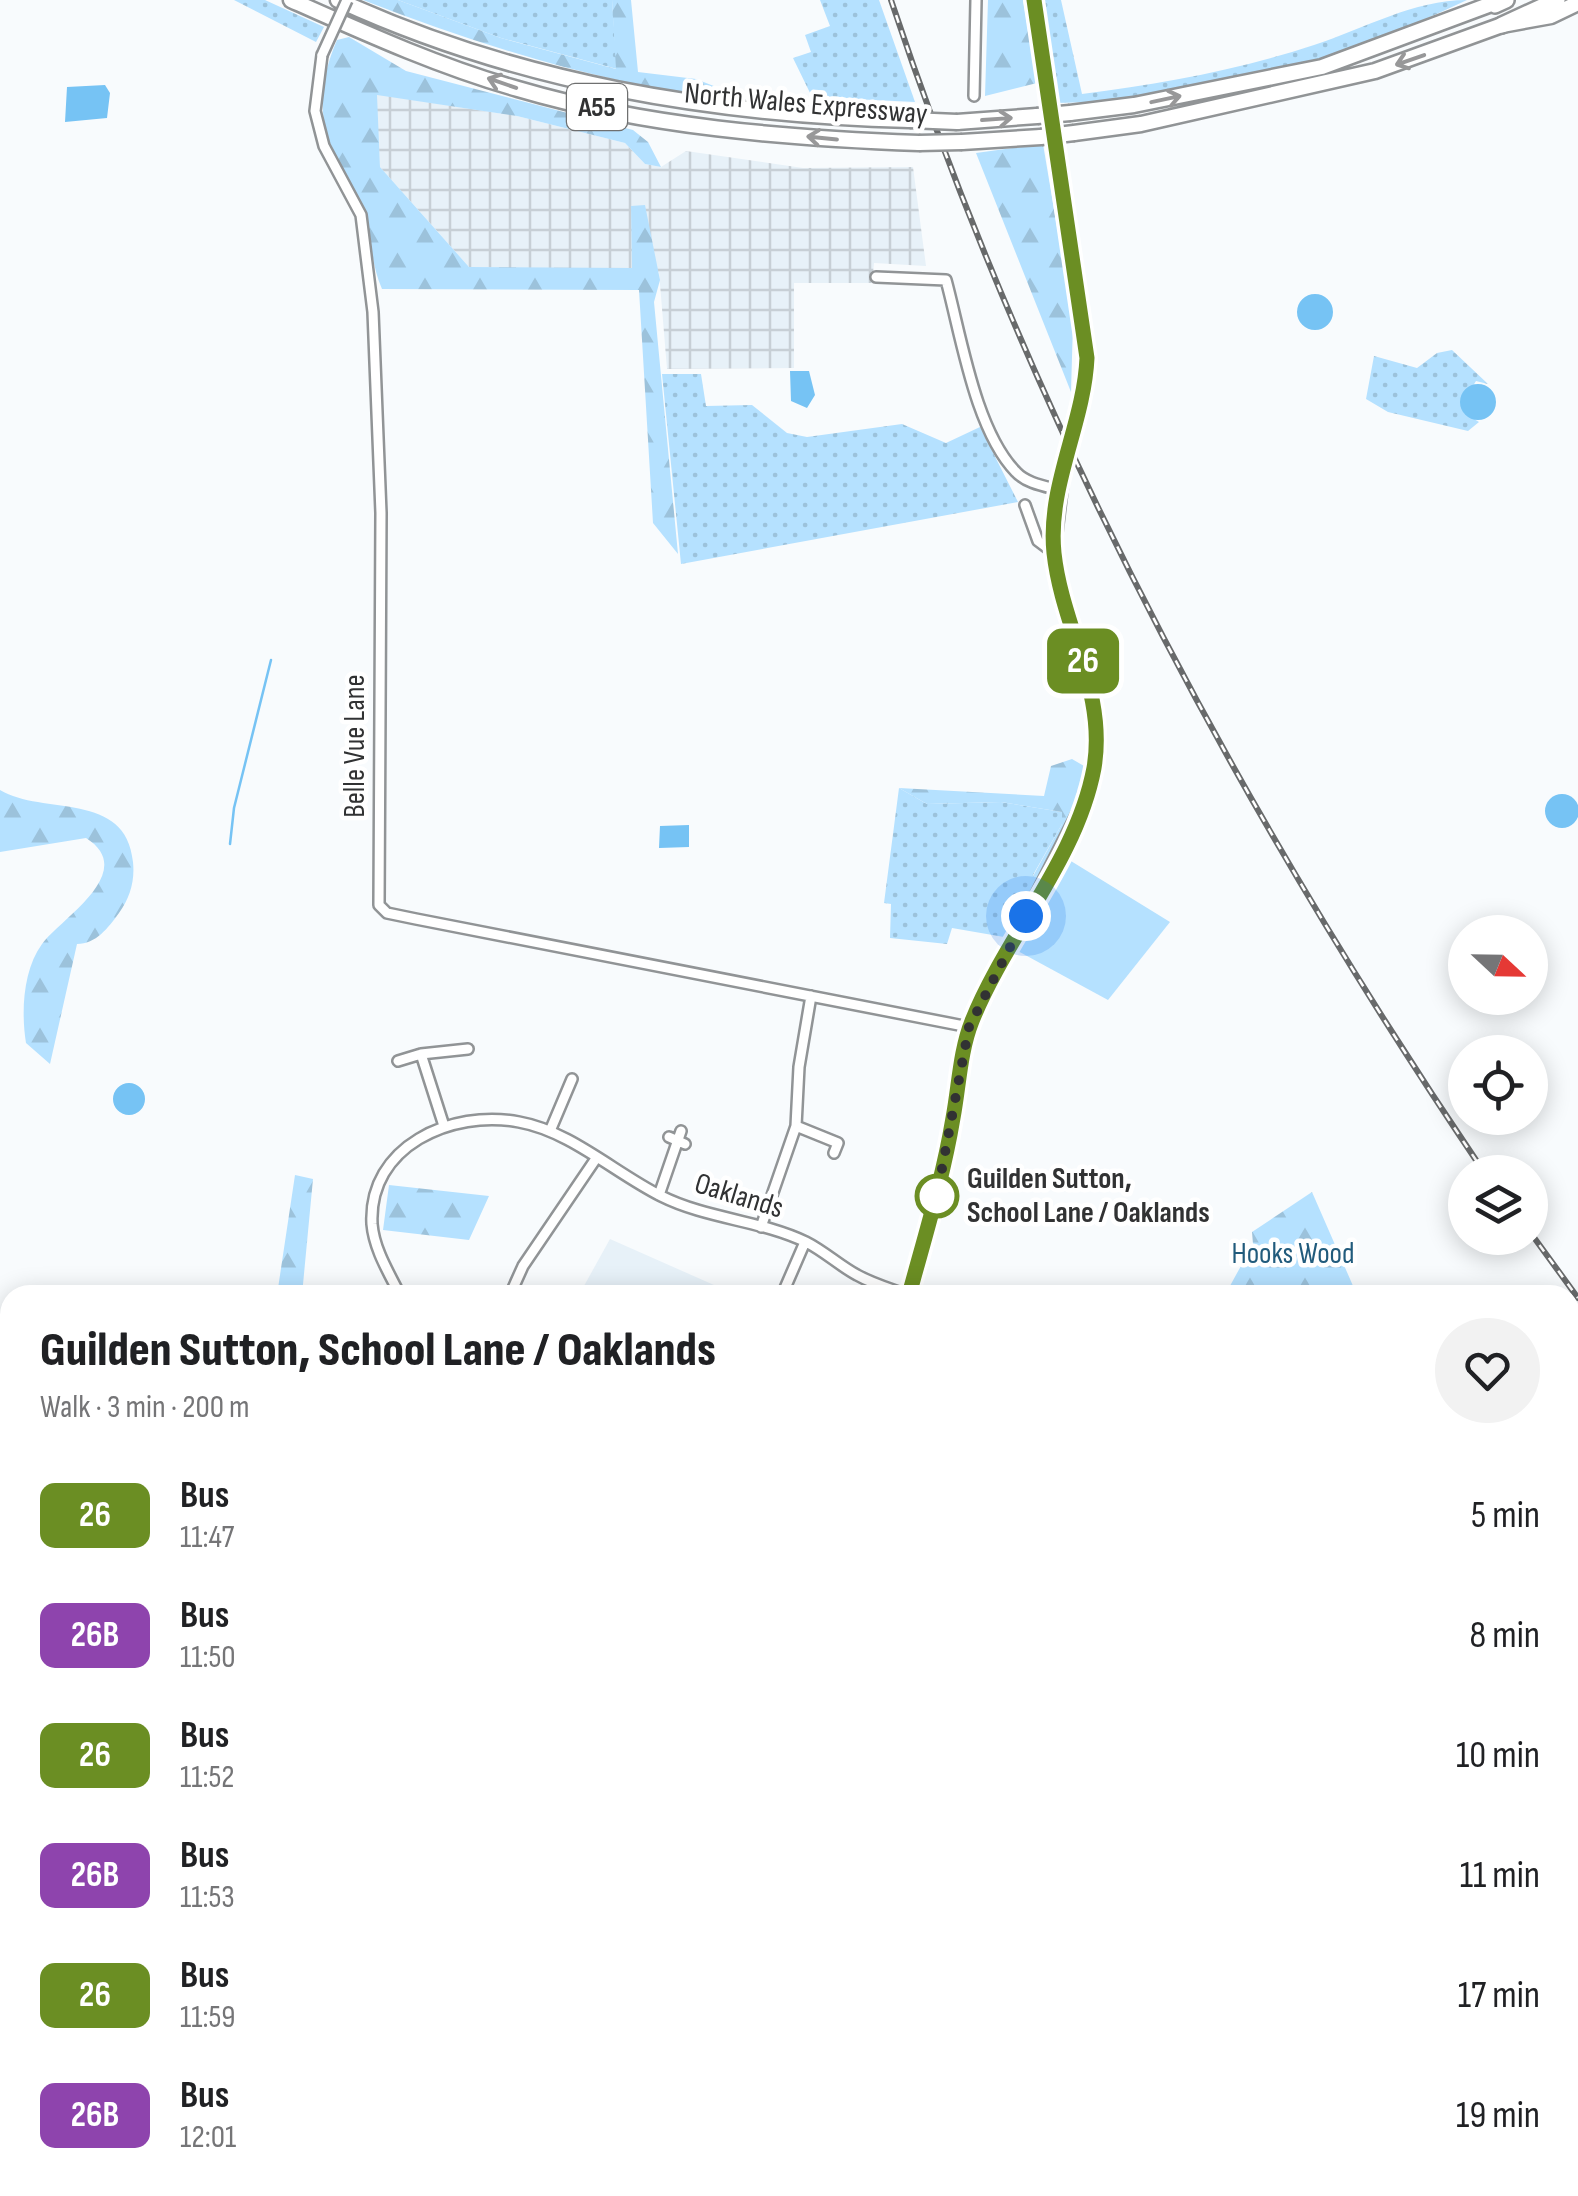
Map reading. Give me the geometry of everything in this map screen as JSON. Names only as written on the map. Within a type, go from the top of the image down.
[{"type":"highway","name":"North Wales Expressway","points":[[291,0],[379,40],[520,90],[635,116],[834,140],[919,143],[1041,136],[1141,124],[1375,72],[1502,26],[1551,16],[1578,3]]},
{"type":"highway","name":"North Wales Expressway","points":[[338,0],[387,22],[529,70],[622,92],[729,110],[957,122],[1134,105],[1322,67],[1501,2]]},
{"type":"highway","points":[[1502,26],[1557,0]]},
{"type":"street","name":"Belle Vue Lane","points":[[346,0],[322,55],[315,111],[324,146],[360,215],[373,312],[381,513],[378,905],[387,913],[416,919],[969,1027]]},
{"type":"street","points":[[974,96],[976,0]]},
{"type":"street","points":[[911,1285],[936,1200],[969,1027],[1074,828],[1089,791],[1097,734],[1089,678],[1054,553],[1059,490],[1087,358],[1034,0]]},
{"type":"street","points":[[876,277],[946,280],[974,388],[1001,450],[1016,472],[1028,481],[1059,490]]},
{"type":"street","points":[[1025,505],[1038,541],[1054,553]]},
{"type":"street","points":[[761,1227],[796,1126],[799,1068],[811,996]]},
{"type":"street","points":[[398,1060],[468,1049]]},
{"type":"street","points":[[421,1054],[444,1126]]},
{"type":"street","points":[[550,1131],[572,1087]]},
{"type":"street","name":"Oaklands","points":[[395,1285],[372,1224],[376,1194],[392,1159],[418,1136],[444,1126],[516,1121],[550,1131],[659,1196],[700,1214],[761,1227],[805,1242],[860,1277],[881,1285]]},
{"type":"street","points":[[796,1126],[838,1143],[834,1153]]},
{"type":"street","name":"Oaklands","points":[[659,1196],[678,1138]]},
{"type":"street","points":[[515,1285],[595,1160]]},
{"type":"street","name":"Oaklands","points":[[786,1285],[805,1242]]},
{"type":"street","points":[[516,1282],[522,1285]]},
{"type":"shaded area","points":[[105,85],[110,93],[107,118],[65,122],[67,87]]},
{"type":"shaded area","points":[[376,94],[517,116],[625,143],[645,164],[661,167],[686,151],[803,168],[913,167],[926,266],[874,263],[872,283],[794,283],[794,368],[667,369],[659,272],[469,267],[380,167]]},
{"type":"shaded area","points":[[1315,294],[1328,299],[1333,312],[1328,325],[1315,330],[1302,325],[1297,312],[1302,299]]},
{"type":"shaded area","points":[[790,371],[809,371],[815,395],[807,408],[791,401]]},
{"type":"shaded area","points":[[1478,384],[1490,390],[1496,402],[1490,414],[1478,420],[1466,414],[1460,402],[1466,390]]},
{"type":"shaded area","points":[[1562,794],[1574,799],[1579,811],[1574,823],[1562,828],[1550,823],[1545,811],[1550,799]]},
{"type":"shaded area","points":[[689,825],[689,847],[659,848],[660,826]]},
{"type":"shaded area","points":[[129,1083],[140,1088],[145,1099],[140,1110],[129,1115],[118,1110],[113,1099],[118,1088]]},
{"type":"shaded area","points":[[610,1239],[714,1285],[585,1285]]},
{"type":"green space","points":[[234,0],[265,0],[324,27],[316,42]]},
{"type":"green space","points":[[363,0],[398,0],[501,38],[616,69],[612,0],[631,0],[638,72],[696,79],[734,94],[734,101],[638,85],[545,62]]},
{"type":"green space","points":[[398,0],[612,0],[617,69],[501,38]]},
{"type":"green space","points":[[820,0],[879,0],[915,102],[812,97],[793,58],[811,52],[805,35],[830,26]]},
{"type":"green space","points":[[988,0],[1023,0],[1037,83],[985,96]]},
{"type":"green space","points":[[1040,0],[1061,0],[1082,94],[1228,69],[1314,45],[1409,10],[1467,0],[1370,41],[1267,74],[1161,95],[1056,103]]},
{"type":"green space","points":[[349,37],[406,71],[633,130],[648,142],[661,167],[645,164],[625,143],[517,116],[377,95],[380,167],[469,267],[632,268],[631,206],[645,205],[660,280],[654,302],[678,554],[653,523],[639,290],[382,289],[362,209],[334,156],[324,123],[323,91],[330,58],[337,40]]},
{"type":"green space","points":[[1043,144],[1073,322],[1071,392],[976,153]]},
{"type":"green space","points":[[1452,350],[1488,384],[1476,381],[1461,405],[1464,413],[1479,422],[1468,431],[1388,412],[1366,399],[1374,356],[1417,368],[1437,353]]},
{"type":"green space","points":[[662,374],[701,374],[706,406],[752,405],[787,433],[807,437],[902,424],[946,443],[980,427],[1018,502],[681,564]]},
{"type":"green space","points":[[1072,759],[1084,766],[1080,796],[1036,880],[1033,876],[1062,824],[1062,812],[1001,802],[927,804],[899,788],[1044,796],[1051,766]]},
{"type":"green space","points":[[899,788],[927,804],[1001,802],[1062,812],[1062,824],[1004,937],[952,928],[947,944],[890,938],[891,904],[884,903]]},
{"type":"green space","points":[[0,790],[18,798],[99,814],[115,824],[127,839],[133,862],[131,889],[119,913],[96,938],[77,944],[50,1064],[26,1043],[27,979],[42,944],[91,895],[104,866],[100,851],[86,838],[0,852]]},
{"type":"green space","points":[[1066,858],[1170,922],[1108,1000],[1016,950]]},
{"type":"green space","points":[[295,1175],[313,1179],[303,1285],[278,1285]]},
{"type":"green space","points":[[389,1185],[489,1196],[469,1240],[383,1230]]},
{"type":"green space","name":"Hooks Wood","points":[[1312,1192],[1353,1285],[1230,1285],[1253,1244],[1252,1232]]},
{"type":"waterway","points":[[230,844],[234,808],[271,660]]},
{"type":"railway","points":[[891,0],[946,155],[1007,308],[1147,606],[1307,895],[1473,1155]]},
{"type":"railway","points":[[1547,1255],[1569,1285]]},
{"type":"bus line","name":"26","points":[[912,1285],[936,1200],[969,1027],[1074,828],[1089,791],[1095,762],[1097,734],[1089,678],[1054,553],[1059,490],[1083,396],[1087,358],[1050,85],[1034,0]]},
{"type":"place","name":"Guilden Sutton, School Lane / Oaklands","points":[[937,1196]]},
{"type":"route","points":[[937,1196],[936,1200],[969,1027],[1026,916]]}]
